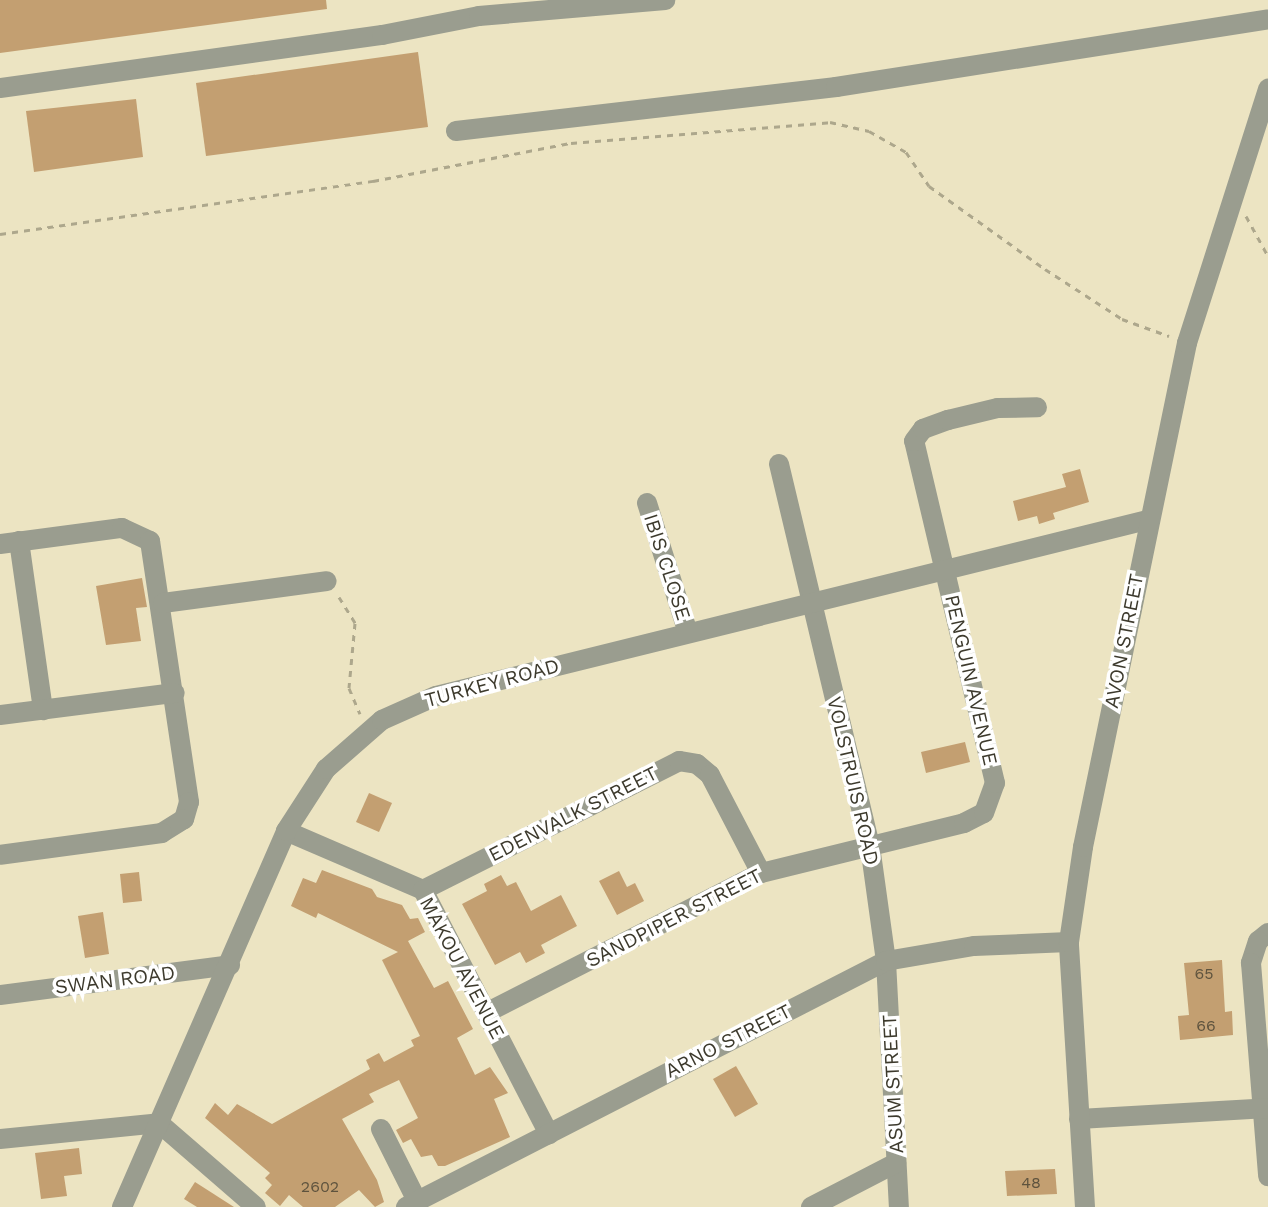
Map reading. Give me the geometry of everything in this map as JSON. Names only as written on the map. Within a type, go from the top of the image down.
[{"type":"street","points":[[0,88],[382,35],[479,16],[665,0]]},
{"type":"street","points":[[456,131],[836,87],[1268,19]]},
{"type":"street","name":"AVON STREET","points":[[1085,1207],[1069,942],[1147,520],[1187,343],[1268,89]]},
{"type":"street","name":"PENGUIN AVENUE","points":[[870,846],[964,823],[984,813],[995,794],[945,570],[913,449],[918,433],[998,408],[1037,407]]},
{"type":"street","name":"VOLSTRUIS ROAD","points":[[779,464],[870,846],[886,961]]},
{"type":"street","name":"IBIS CLOSE","points":[[647,503],[687,630]]},
{"type":"street","name":"TURKEY ROAD","points":[[122,1207],[286,831],[326,769],[372,728],[436,696],[687,630],[1147,520]]},
{"type":"street","points":[[0,855],[175,828],[189,802],[156,555],[150,541],[132,529],[10,543],[43,710]]},
{"type":"street","points":[[163,603],[327,581]]},
{"type":"street","points":[[0,715],[175,693]]},
{"type":"street","name":"EDENVALK STREET","points":[[423,890],[679,761],[697,764],[710,775],[761,873]]},
{"type":"street","name":"MAKOU AVENUE","points":[[286,831],[423,890],[549,1134]]},
{"type":"street","name":"SANDPIPER STREET","points":[[486,1013],[761,873],[870,846]]},
{"type":"street","points":[[1263,937],[1251,963],[1266,1108],[1268,1176]]},
{"type":"street","name":"ARNO STREET","points":[[412,1204],[886,961],[974,946],[1069,942]]},
{"type":"street","name":"ASUM STREET","points":[[886,961],[899,1207]]},
{"type":"street","name":"SWAN ROAD","points":[[0,995],[230,965]]},
{"type":"street","points":[[1079,1119],[1266,1108]]},
{"type":"street","points":[[0,1139],[159,1123],[256,1207]]},
{"type":"street","points":[[381,1129],[412,1204]]},
{"type":"street","points":[[811,1207],[896,1163]]},
{"type":"path","points":[[0,234],[389,178],[571,143],[830,122],[869,131],[906,152],[929,186],[1045,269],[1122,319],[1187,343]]},
{"type":"path","points":[[1232,202],[1252,223],[1268,256]]},
{"type":"path","points":[[327,581],[355,623],[349,688],[372,728]]},
{"type":"building","points":[[0,0],[326,0],[327,9],[0,53]]},
{"type":"building","points":[[418,52],[428,127],[206,156],[196,83]]},
{"type":"building","points":[[136,99],[143,157],[34,172],[26,111]]},
{"type":"building","points":[[1080,469],[1089,502],[1053,513],[1055,519],[1039,524],[1037,516],[1018,521],[1013,501],[1066,487],[1062,474]]},
{"type":"building","points":[[142,578],[147,607],[136,608],[141,641],[106,645],[96,586]]},
{"type":"building","points":[[965,742],[970,762],[926,773],[921,752]]},
{"type":"building","points":[[369,793],[392,803],[379,832],[356,822]]},
{"type":"building","points":[[322,870],[372,889],[377,897],[402,905],[410,919],[418,918],[425,932],[408,941],[434,988],[448,981],[473,1029],[457,1038],[475,1075],[490,1067],[508,1093],[494,1099],[510,1137],[445,1166],[438,1166],[432,1155],[421,1157],[411,1139],[403,1143],[396,1130],[418,1118],[399,1080],[369,1094],[374,1102],[342,1119],[377,1180],[384,1202],[375,1207],[359,1190],[335,1207],[303,1207],[289,1195],[280,1206],[265,1193],[272,1185],[265,1178],[270,1173],[205,1118],[215,1103],[228,1115],[237,1104],[272,1124],[370,1069],[366,1060],[379,1053],[384,1062],[414,1046],[411,1040],[420,1036],[382,960],[398,952],[318,913],[316,918],[291,906],[303,878],[316,883]]},
{"type":"building","points":[[619,871],[627,887],[635,883],[644,901],[617,915],[599,881]]},
{"type":"building","points":[[139,872],[142,901],[123,903],[120,874]]},
{"type":"building","points":[[501,875],[507,886],[516,882],[531,911],[561,895],[577,926],[541,945],[545,953],[526,963],[520,952],[495,965],[462,904],[487,891],[484,884]]},
{"type":"building","points":[[103,912],[109,954],[85,958],[78,916]]},
{"type":"building","points":[[1222,960],[1225,1012],[1232,1011],[1233,1035],[1180,1040],[1178,1016],[1189,1015],[1184,963]]},
{"type":"building","points":[[736,1066],[758,1104],[735,1117],[713,1079]]},
{"type":"building","points":[[79,1148],[82,1174],[64,1176],[67,1196],[41,1199],[35,1153]]},
{"type":"building","points":[[1055,1169],[1057,1194],[1007,1196],[1005,1171]]},
{"type":"building","points":[[195,1182],[234,1207],[197,1207],[184,1199]]}]
